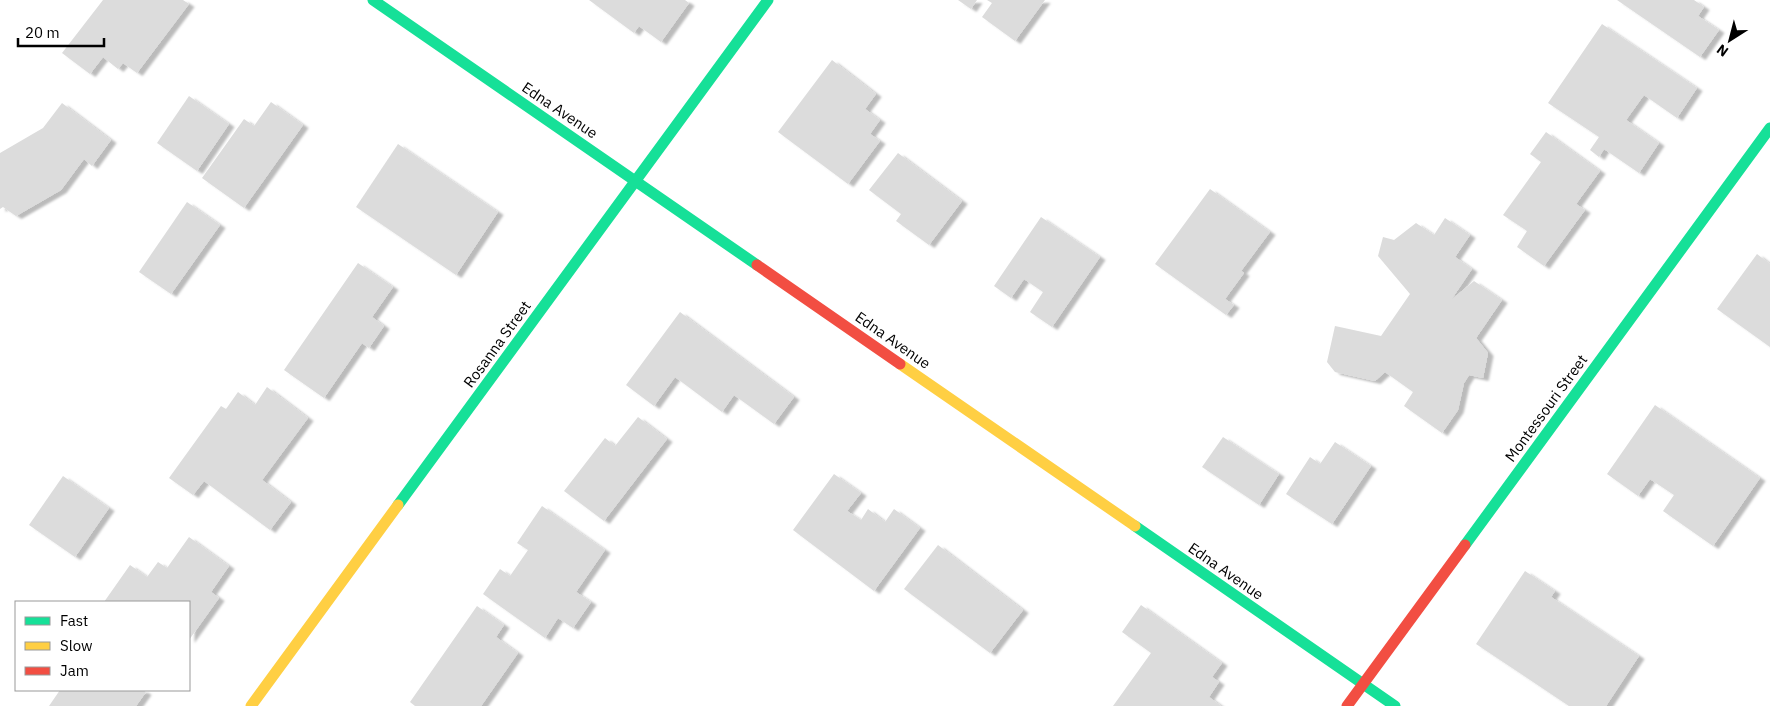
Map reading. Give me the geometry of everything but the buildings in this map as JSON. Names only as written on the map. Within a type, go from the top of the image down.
[{"type":"street","name":"Edna Avenue","points":[[373,0],[1396,706]]},
{"type":"street","name":"Rosanna Street","points":[[251,706],[768,0]]},
{"type":"street","name":"Montessouri Street","points":[[1347,706],[1770,128]]},
{"type":"traffic: fast","points":[[373,0],[757,265]]},
{"type":"traffic: fast","points":[[398,505],[768,0]]},
{"type":"traffic: fast","points":[[1465,545],[1770,128]]},
{"type":"traffic: fast","points":[[1135,526],[1395,706]]},
{"type":"traffic: slow","points":[[900,364],[1135,526]]},
{"type":"traffic: slow","points":[[251,706],[398,505]]},
{"type":"traffic: jam","points":[[757,265],[900,364]]},
{"type":"traffic: jam","points":[[1347,706],[1465,545]]}]
